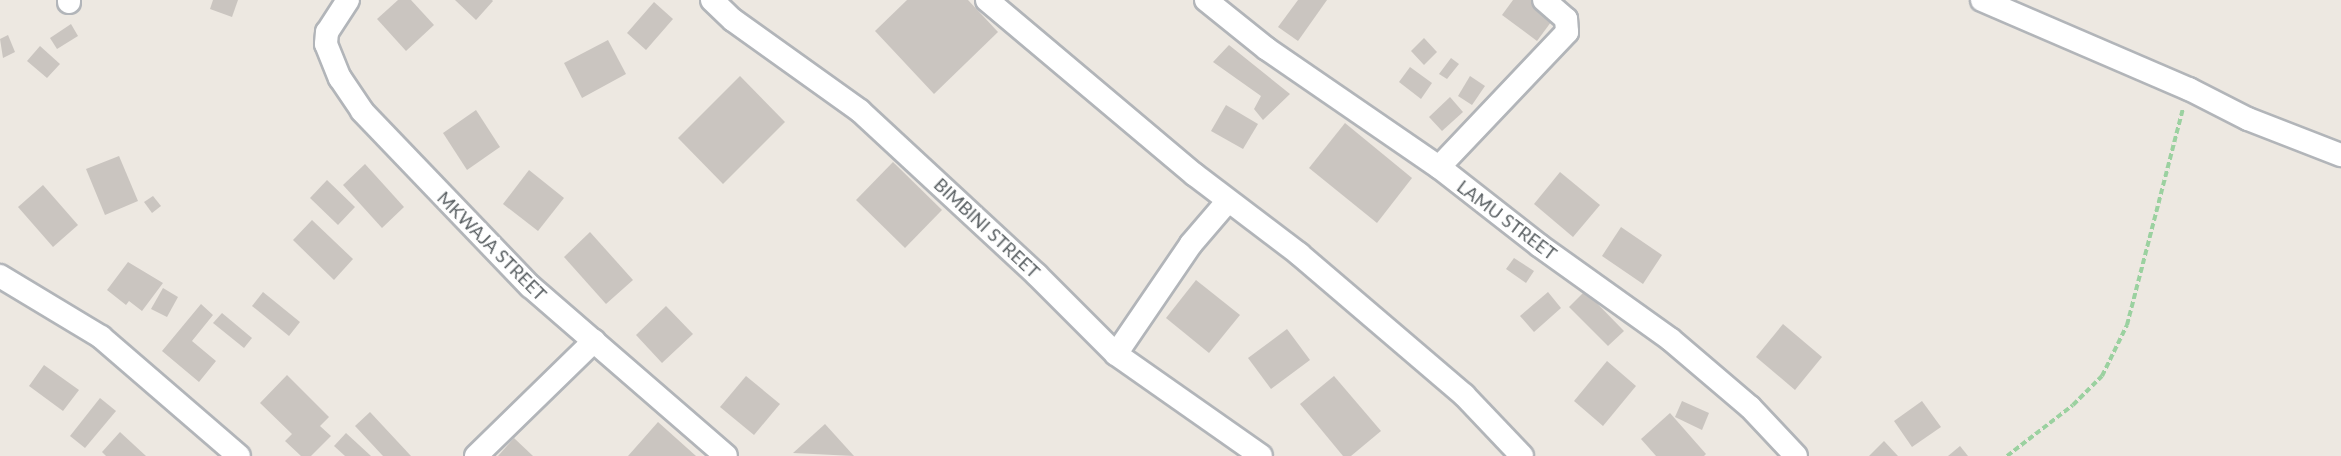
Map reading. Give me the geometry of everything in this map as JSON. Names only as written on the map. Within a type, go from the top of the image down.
[{"type":"street","name":"MKWAJA STREET","points":[[348,0],[327,32],[326,44],[340,78],[362,111],[497,254],[726,456]]},
{"type":"street","name":"BIMBINI STREET","points":[[712,0],[733,20],[860,111],[1037,275],[1116,354],[1261,456]]},
{"type":"street","points":[[987,0],[1227,202],[1299,254],[1464,395],[1522,456]]},
{"type":"street","name":"LAMU STREET","points":[[1206,0],[1268,50],[1438,167],[1540,246],[1670,339],[1749,407],[1796,456]]},
{"type":"street","points":[[1438,167],[1567,32],[1566,19],[1544,0]]},
{"type":"street","points":[[1982,0],[2189,89],[2248,119],[2341,155]]},
{"type":"street","points":[[1116,354],[1191,244],[1227,202]]},
{"type":"street","points":[[0,276],[101,336],[234,455]]},
{"type":"street","points":[[476,456],[594,341]]},
{"type":"path","points":[[2007,456],[2073,405],[2102,376],[2127,324],[2189,89]]},
{"type":"building","points":[[213,0],[238,0],[232,17],[210,9]]},
{"type":"building","points":[[398,0],[411,0],[434,25],[406,51],[377,19]]},
{"type":"building","points":[[455,0],[492,0],[493,1],[476,20]]},
{"type":"building","points":[[907,0],[968,0],[998,32],[934,94],[875,31]]},
{"type":"building","points":[[1298,0],[1327,0],[1298,41],[1278,27]]},
{"type":"building","points":[[1513,0],[1531,0],[1554,18],[1537,41],[1502,15]]},
{"type":"building","points":[[654,2],[673,19],[646,50],[627,33]]},
{"type":"building","points":[[71,24],[78,36],[57,49],[50,38]]},
{"type":"building","points":[[8,35],[15,52],[3,58],[0,39]]},
{"type":"building","points":[[1424,38],[1437,52],[1424,65],[1411,51]]},
{"type":"building","points":[[608,40],[626,74],[582,98],[564,63]]},
{"type":"building","points":[[1229,45],[1290,94],[1263,120],[1254,109],[1261,96],[1213,62]]},
{"type":"building","points":[[40,46],[60,64],[47,78],[27,61]]},
{"type":"building","points":[[1451,58],[1459,64],[1447,79],[1439,74]]},
{"type":"building","points":[[1410,67],[1432,83],[1421,99],[1399,82]]},
{"type":"building","points":[[740,76],[785,122],[723,184],[678,138]]},
{"type":"building","points":[[1470,76],[1485,86],[1472,105],[1458,96]]},
{"type":"building","points":[[1450,97],[1463,112],[1442,131],[1429,117]]},
{"type":"building","points":[[1226,105],[1258,124],[1243,149],[1211,131]]},
{"type":"building","points":[[476,110],[500,147],[467,170],[443,133]]},
{"type":"building","points":[[1345,123],[1412,178],[1377,223],[1309,168]]},
{"type":"building","points":[[119,156],[138,201],[105,215],[86,169]]},
{"type":"building","points":[[893,162],[942,210],[905,248],[856,200]]},
{"type":"building","points":[[365,164],[404,207],[382,228],[343,185]]},
{"type":"building","points":[[529,170],[564,198],[538,231],[503,204]]},
{"type":"building","points":[[1560,172],[1600,205],[1573,237],[1534,204]]},
{"type":"building","points":[[327,180],[355,207],[338,225],[310,198]]},
{"type":"building","points":[[43,185],[78,225],[53,247],[18,207]]},
{"type":"building","points":[[153,196],[161,206],[152,213],[144,202]]},
{"type":"building","points":[[312,220],[353,259],[334,280],[293,240]]},
{"type":"building","points":[[1621,227],[1662,255],[1643,284],[1602,256]]},
{"type":"building","points":[[590,232],[633,280],[606,304],[564,257]]},
{"type":"building","points":[[1514,258],[1534,271],[1526,283],[1506,269]]},
{"type":"building","points":[[128,262],[163,283],[142,311],[129,301],[126,305],[107,290]]},
{"type":"building","points":[[1196,280],[1240,315],[1209,353],[1166,318]]},
{"type":"building","points":[[163,288],[178,297],[167,317],[151,309]]},
{"type":"building","points":[[1585,291],[1624,331],[1608,346],[1569,307]]},
{"type":"building","points":[[263,292],[300,322],[289,336],[252,306]]},
{"type":"building","points":[[1548,292],[1561,308],[1534,332],[1520,316]]},
{"type":"building","points":[[201,304],[213,315],[192,341],[216,361],[199,382],[162,351]]},
{"type":"building","points":[[666,306],[693,334],[662,363],[636,335]]},
{"type":"building","points":[[222,313],[252,338],[244,348],[213,323]]},
{"type":"building","points":[[1783,324],[1822,357],[1795,390],[1756,357]]},
{"type":"building","points":[[1287,329],[1310,360],[1271,389],[1248,358]]},
{"type":"building","points":[[1607,361],[1636,386],[1603,426],[1574,401]]},
{"type":"building","points":[[44,365],[79,390],[63,411],[29,386]]},
{"type":"building","points":[[287,375],[329,417],[320,426],[331,436],[311,456],[301,456],[285,441],[292,434],[260,403]]},
{"type":"building","points":[[746,376],[780,404],[754,435],[720,407]]},
{"type":"building","points":[[1334,376],[1381,431],[1351,456],[1343,456],[1300,404]]},
{"type":"building","points":[[100,398],[116,411],[85,448],[70,436]]},
{"type":"building","points":[[1682,401],[1709,413],[1702,430],[1675,417]]},
{"type":"building","points":[[1922,401],[1941,427],[1912,447],[1894,421]]},
{"type":"building","points":[[370,412],[411,456],[383,456],[355,426]]},
{"type":"building","points":[[1670,413],[1706,454],[1704,456],[1656,456],[1641,439]]},
{"type":"building","points":[[658,422],[696,456],[628,456]]},
{"type":"building","points":[[825,424],[854,456],[793,453]]},
{"type":"building","points":[[120,432],[146,456],[106,456],[102,452]]},
{"type":"building","points":[[346,433],[371,456],[345,456],[334,446]]},
{"type":"building","points":[[514,438],[533,456],[498,456]]},
{"type":"building","points":[[1884,441],[1898,456],[1869,456]]},
{"type":"building","points":[[1960,446],[1968,456],[1948,456]]}]
